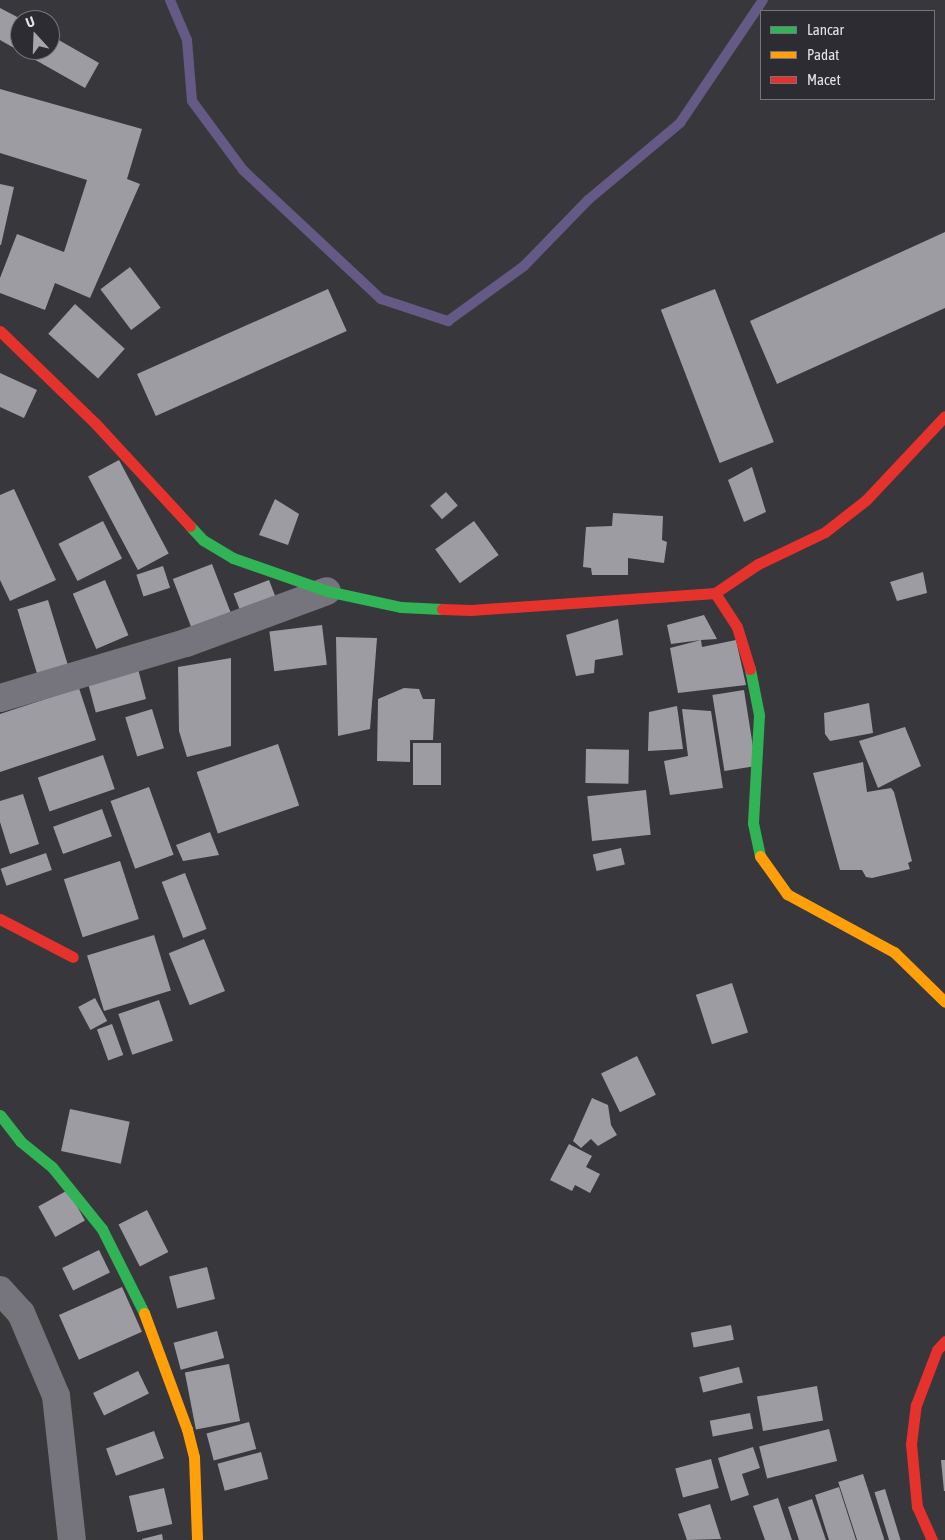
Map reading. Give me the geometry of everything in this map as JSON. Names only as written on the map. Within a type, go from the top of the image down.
[{"type":"street","points":[[0,331],[95,422],[203,540],[233,558],[327,591],[401,607],[471,610],[715,593],[758,564],[825,532],[866,500],[945,416]]},
{"type":"street","points":[[0,698],[186,643],[327,591]]},
{"type":"street","points":[[715,593],[737,627],[755,685],[759,715],[758,771],[753,792],[756,848],[769,872],[787,894],[945,981]]},
{"type":"street","points":[[0,919],[73,957]]},
{"type":"street","points":[[894,952],[945,1002]]},
{"type":"street","points":[[0,1115],[20,1141],[52,1167],[102,1228],[141,1306],[192,1448],[197,1540]]},
{"type":"street","points":[[0,1290],[21,1313],[56,1396],[72,1540]]},
{"type":"street","points":[[932,1540],[917,1508],[910,1444],[916,1405],[937,1350],[945,1340]]},
{"type":"building","points":[[0,8],[10,13],[10,46],[0,40]]},
{"type":"building","points":[[60,41],[99,63],[85,88],[35,60],[60,60]]},
{"type":"building","points":[[0,89],[142,129],[127,179],[140,184],[90,298],[55,283],[45,310],[0,293],[0,278],[17,234],[64,252],[87,180],[0,153]]},
{"type":"building","points":[[0,184],[14,187],[1,245],[0,245]]},
{"type":"building","points":[[945,232],[945,308],[777,384],[750,321]]},
{"type":"building","points":[[130,267],[161,308],[131,330],[100,289]]},
{"type":"building","points":[[328,289],[347,331],[156,416],[137,374]]},
{"type":"building","points":[[715,289],[774,442],[720,463],[661,310]]},
{"type":"building","points":[[75,304],[125,349],[98,379],[48,334]]},
{"type":"building","points":[[0,373],[37,390],[24,418],[0,407]]},
{"type":"building","points":[[119,460],[169,554],[138,570],[88,476]]},
{"type":"building","points":[[752,467],[766,512],[744,522],[728,480]]},
{"type":"building","points":[[14,489],[56,580],[10,601],[0,580],[0,495]]},
{"type":"building","points":[[446,492],[458,506],[442,519],[430,506]]},
{"type":"building","points":[[275,499],[299,514],[288,545],[259,535]]},
{"type":"building","points":[[613,513],[663,516],[662,540],[667,542],[664,563],[628,558],[628,575],[592,575],[591,568],[583,567],[586,527],[612,526]]},
{"type":"building","points":[[103,521],[122,558],[78,581],[58,544]]},
{"type":"building","points":[[474,521],[499,555],[460,583],[435,549]]},
{"type":"building","points":[[212,564],[233,619],[194,634],[173,579]]},
{"type":"building","points":[[163,566],[170,588],[143,597],[136,575]]},
{"type":"building","points":[[923,572],[927,593],[897,601],[890,582]]},
{"type":"building","points":[[105,580],[128,635],[96,649],[73,594]]},
{"type":"building","points":[[269,580],[276,598],[240,611],[234,594]]},
{"type":"building","points":[[48,600],[68,667],[38,676],[17,609]]},
{"type":"building","points":[[704,615],[717,639],[671,644],[667,625]]},
{"type":"building","points":[[618,619],[623,655],[595,660],[594,673],[576,676],[566,635]]},
{"type":"building","points":[[322,625],[327,665],[274,671],[269,631]]},
{"type":"building","points":[[336,637],[377,638],[370,729],[338,736]]},
{"type":"building","points":[[701,640],[702,647],[736,640],[746,685],[678,693],[670,648]]},
{"type":"building","points":[[231,658],[231,746],[187,757],[179,731],[178,667]]},
{"type":"building","points":[[138,669],[146,699],[96,712],[88,682]]},
{"type":"building","points":[[79,688],[96,740],[0,772],[0,714]]},
{"type":"building","points":[[404,688],[419,689],[423,699],[435,699],[433,740],[410,740],[410,762],[377,761],[378,699]]},
{"type":"building","points":[[744,690],[756,766],[724,771],[712,695]]},
{"type":"building","points":[[869,703],[873,733],[830,741],[825,734],[824,713]]},
{"type":"building","points":[[677,706],[683,749],[648,751],[649,712]]},
{"type":"building","points":[[152,709],[164,748],[137,756],[125,717]]},
{"type":"building","points":[[682,709],[711,711],[723,788],[670,795],[664,761],[688,756]]},
{"type":"building","points":[[905,727],[921,766],[878,788],[859,741]]},
{"type":"building","points":[[413,743],[441,743],[441,785],[413,785]]},
{"type":"building","points":[[278,744],[299,805],[218,833],[197,772]]},
{"type":"building","points":[[586,749],[629,750],[628,784],[585,783]]},
{"type":"building","points":[[103,755],[115,789],[49,812],[38,777]]},
{"type":"building","points":[[863,762],[867,792],[891,788],[894,792],[912,861],[908,863],[910,869],[872,878],[866,877],[862,870],[840,870],[813,773]]},
{"type":"building","points":[[149,787],[174,855],[135,869],[110,801]]},
{"type":"building","points":[[646,790],[651,835],[592,841],[587,796]]},
{"type":"building","points":[[23,794],[39,844],[10,854],[0,822],[0,801]]},
{"type":"building","points":[[102,809],[112,836],[63,854],[53,827]]},
{"type":"building","points":[[210,832],[219,855],[183,861],[176,845]]},
{"type":"building","points":[[621,848],[625,865],[597,871],[593,855]]},
{"type":"building","points":[[46,853],[52,870],[6,886],[1,869]]},
{"type":"building","points":[[120,861],[139,919],[83,937],[64,879]]},
{"type":"building","points":[[185,873],[207,929],[183,938],[162,882]]},
{"type":"building","points":[[154,935],[171,990],[104,1011],[87,955]]},
{"type":"building","points":[[204,939],[225,991],[190,1005],[169,953]]},
{"type":"building","points":[[732,983],[748,1032],[712,1044],[696,995]]},
{"type":"building","points":[[95,998],[107,1021],[90,1030],[78,1007]]},
{"type":"building","points":[[159,1000],[173,1041],[132,1055],[118,1014]]},
{"type":"building","points":[[112,1024],[123,1055],[108,1060],[97,1029]]},
{"type":"building","points":[[637,1056],[656,1095],[620,1112],[601,1074]]},
{"type":"building","points":[[592,1098],[608,1105],[611,1125],[617,1135],[598,1146],[591,1139],[581,1148],[573,1141]]},
{"type":"building","points":[[70,1109],[130,1122],[121,1164],[61,1151]]},
{"type":"building","points":[[569,1144],[592,1156],[586,1167],[600,1174],[590,1193],[575,1185],[572,1191],[550,1180]]},
{"type":"building","points":[[68,1190],[85,1221],[55,1237],[38,1206]]},
{"type":"building","points":[[147,1210],[168,1252],[140,1266],[118,1225]]},
{"type":"building","points":[[99,1250],[110,1272],[73,1290],[62,1268]]},
{"type":"building","points":[[207,1267],[215,1299],[177,1308],[169,1276]]},
{"type":"building","points":[[122,1287],[142,1332],[79,1360],[59,1315]]},
{"type":"building","points":[[731,1325],[734,1340],[694,1348],[691,1333]]},
{"type":"building","points":[[217,1331],[224,1358],[181,1370],[174,1343]]},
{"type":"building","points":[[229,1364],[240,1421],[196,1430],[185,1373]]},
{"type":"building","points":[[739,1367],[743,1383],[703,1392],[699,1377]]},
{"type":"building","points":[[138,1371],[149,1393],[104,1415],[93,1393]]},
{"type":"building","points":[[817,1386],[823,1420],[763,1431],[757,1397]]},
{"type":"building","points":[[750,1413],[753,1429],[713,1437],[710,1421]]},
{"type":"building","points":[[249,1422],[256,1449],[214,1460],[206,1433]]},
{"type":"building","points":[[829,1429],[837,1461],[767,1478],[759,1446]]},
{"type":"building","points":[[154,1431],[164,1458],[116,1476],[106,1448]]},
{"type":"building","points":[[753,1447],[760,1468],[742,1474],[749,1495],[731,1501],[718,1458]]},
{"type":"building","points":[[261,1452],[268,1479],[225,1491],[218,1464]]},
{"type":"building","points":[[711,1459],[719,1488],[683,1498],[675,1469]]},
{"type":"building","points":[[941,1460],[945,1460],[945,1491],[944,1491]]},
{"type":"building","points":[[863,1474],[884,1540],[857,1540],[838,1482]]},
{"type":"building","points":[[839,1487],[856,1540],[829,1540],[815,1495]]},
{"type":"building","points":[[164,1488],[172,1524],[137,1532],[129,1496]]},
{"type":"building","points":[[885,1489],[900,1540],[889,1540],[874,1492]]},
{"type":"building","points":[[778,1498],[792,1540],[765,1540],[753,1506]]},
{"type":"building","points":[[812,1499],[826,1540],[799,1540],[788,1507]]},
{"type":"building","points":[[710,1504],[721,1539],[687,1540],[678,1514]]},
{"type":"building","points":[[162,1534],[163,1540],[142,1540],[142,1539]]},
{"type":"waterway","points":[[170,0],[187,40],[192,101],[243,170],[381,299],[448,321],[524,266],[588,200],[680,123],[763,0]]},
{"type":"traffic: fast","points":[[190,526],[203,540],[233,558],[327,591],[401,607],[442,609]]},
{"type":"traffic: fast","points":[[750,669],[759,715],[753,823],[760,856]]},
{"type":"traffic: fast","points":[[0,1115],[20,1141],[52,1167],[102,1229],[144,1313]]},
{"type":"traffic: slow","points":[[760,856],[787,894],[894,952],[945,1002]]},
{"type":"traffic: slow","points":[[144,1313],[187,1429],[194,1457],[197,1540]]},
{"type":"traffic: jam","points":[[0,331],[95,423],[190,526]]},
{"type":"traffic: jam","points":[[715,593],[758,564],[825,532],[866,500],[945,416]]},
{"type":"traffic: jam","points":[[442,609],[471,610],[715,593],[737,627],[750,669]]},
{"type":"traffic: jam","points":[[0,919],[73,957]]},
{"type":"traffic: jam","points":[[932,1540],[917,1507],[911,1444],[916,1405],[937,1350],[945,1341]]}]
